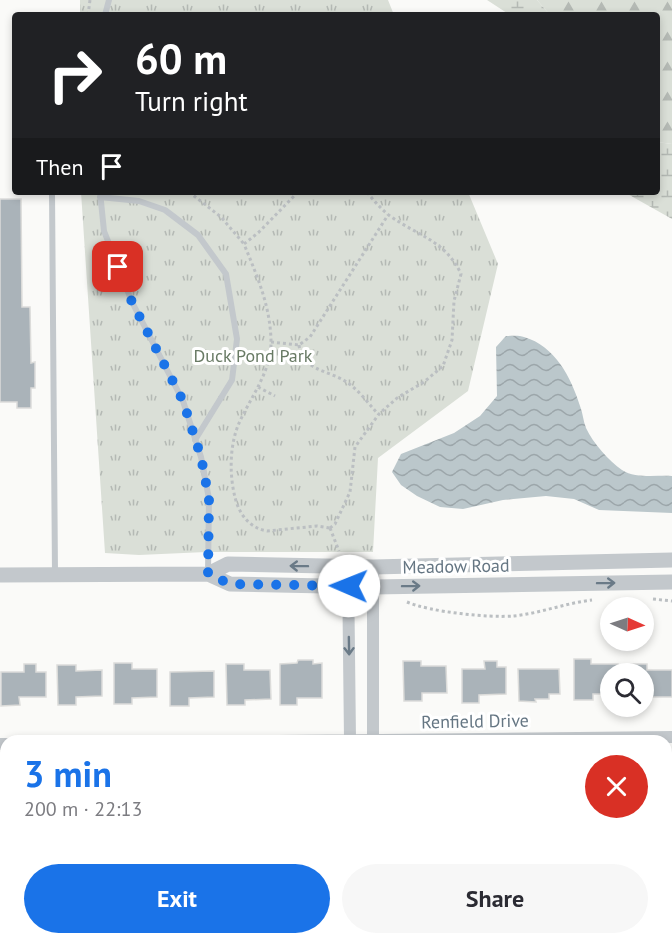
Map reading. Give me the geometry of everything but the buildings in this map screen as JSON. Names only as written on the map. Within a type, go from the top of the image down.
[{"type":"street","name":"Meadow Road","points":[[208,574],[228,564],[373,567],[672,560]]},
{"type":"street","points":[[348,566],[350,735]]},
{"type":"street","points":[[373,567],[373,735]]},
{"type":"street","name":"Meadow Road","points":[[0,575],[208,574],[230,584],[373,587],[672,582]]},
{"type":"lane","points":[[52,195],[55,574]]},
{"type":"lane","points":[[100,195],[104,231],[132,302],[183,401],[201,457],[209,499],[208,574]]},
{"type":"lane","points":[[106,195],[139,201],[165,210],[198,234],[226,274],[237,339],[232,380],[195,440]]},
{"type":"path","points":[[193,195],[221,218],[244,244],[264,291],[271,342],[267,364],[235,433],[231,462],[232,486],[238,506],[252,525],[267,531],[317,526],[330,528],[335,524],[350,492],[352,456],[355,447],[379,414],[397,398],[424,382],[443,366],[452,340],[454,301],[461,274],[455,260],[423,234],[388,214],[371,195]]},
{"type":"path","points":[[244,244],[295,195]]},
{"type":"path","points":[[271,342],[299,345],[310,337],[388,214]]},
{"type":"path","points":[[299,345],[303,360],[309,365],[346,381],[379,414]]},
{"type":"path","points":[[258,387],[275,396]]},
{"type":"path","points":[[330,528],[339,551]]},
{"type":"path","points":[[405,601],[431,609],[512,616],[599,599]]},
{"type":"path","points":[[654,599],[672,601]]},
{"type":"green space","points":[[80,0],[388,0],[393,12],[80,12]]},
{"type":"green space","points":[[487,0],[537,0],[547,12],[505,12]]},
{"type":"green space","points":[[537,0],[672,0],[672,144],[660,142],[660,12],[547,12]]},
{"type":"green space","points":[[660,142],[672,144],[672,219],[629,195],[660,195]]},
{"type":"green space","name":"Duck Pond Park","points":[[81,195],[469,195],[498,264],[468,391],[378,458],[373,552],[206,552],[139,555],[105,553]]},
{"type":"water","points":[[506,336],[522,336],[535,341],[553,355],[572,384],[589,434],[617,466],[633,475],[672,476],[672,513],[599,510],[574,499],[546,496],[503,500],[463,509],[440,507],[401,485],[392,472],[401,454],[454,433],[480,416],[497,396],[496,347]]},
{"type":"route","points":[[118,267],[132,302],[183,401],[201,457],[209,499],[208,574],[230,584],[349,586]]}]
